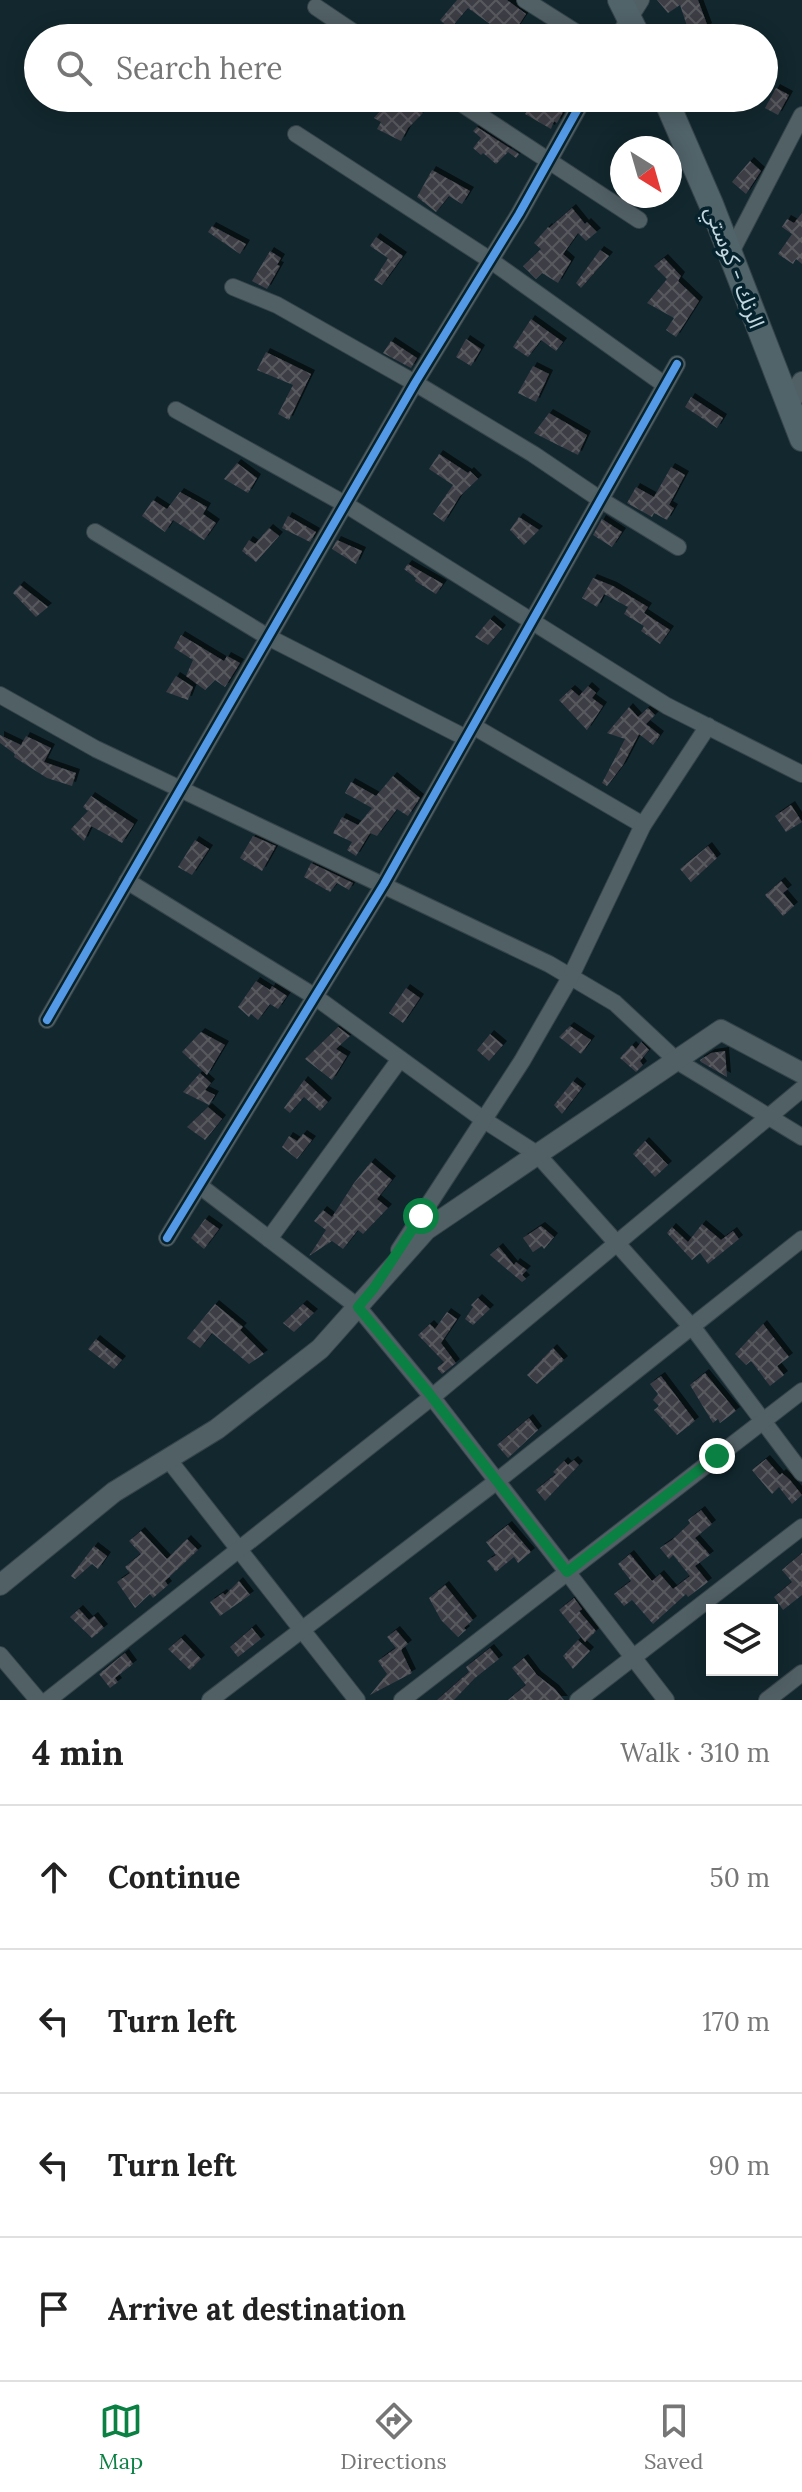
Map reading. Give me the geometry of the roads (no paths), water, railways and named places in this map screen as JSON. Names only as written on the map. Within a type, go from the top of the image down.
[{"type":"main road","name":"الرنك - كوستي","points":[[671,112],[802,439]]},
{"type":"street","points":[[525,0],[563,24]]},
{"type":"street","points":[[316,7],[341,24]]},
{"type":"street","points":[[474,112],[639,220]]},
{"type":"street","points":[[47,1020],[415,383],[576,112]]},
{"type":"street","points":[[730,254],[802,115]]},
{"type":"street","points":[[296,134],[490,260],[665,385]]},
{"type":"street","points":[[233,287],[277,305],[415,383],[678,547]]},
{"type":"street","points":[[167,1238],[384,884],[677,364]]},
{"type":"street","points":[[789,404],[802,382]]},
{"type":"street","points":[[176,410],[345,504],[667,706],[802,774]]},
{"type":"street","points":[[95,532],[268,637],[470,732],[643,825]]},
{"type":"street","points":[[0,695],[96,749],[571,976],[615,1003],[677,1061],[802,1137]]},
{"type":"street","points":[[374,1288],[522,1061],[571,976],[643,825],[708,726]]},
{"type":"street","points":[[127,881],[314,996],[484,1120],[537,1154],[692,1327],[802,1473]]},
{"type":"street","points":[[0,1585],[114,1492],[217,1429],[320,1349],[426,1230],[721,1030],[802,1073]]},
{"type":"street","points":[[269,1239],[400,1059]]},
{"type":"street","points":[[48,1700],[432,1397],[802,1089]]},
{"type":"street","points":[[200,1186],[358,1307],[432,1397],[666,1700]]},
{"type":"street","points":[[210,1700],[497,1481],[802,1239]]},
{"type":"street","points":[[402,1700],[802,1391]]},
{"type":"street","points":[[168,1459],[357,1700]]},
{"type":"street","points":[[578,1700],[802,1527]]},
{"type":"street","points":[[0,1655],[38,1700]]},
{"type":"street","points":[[767,1700],[802,1673]]}]
